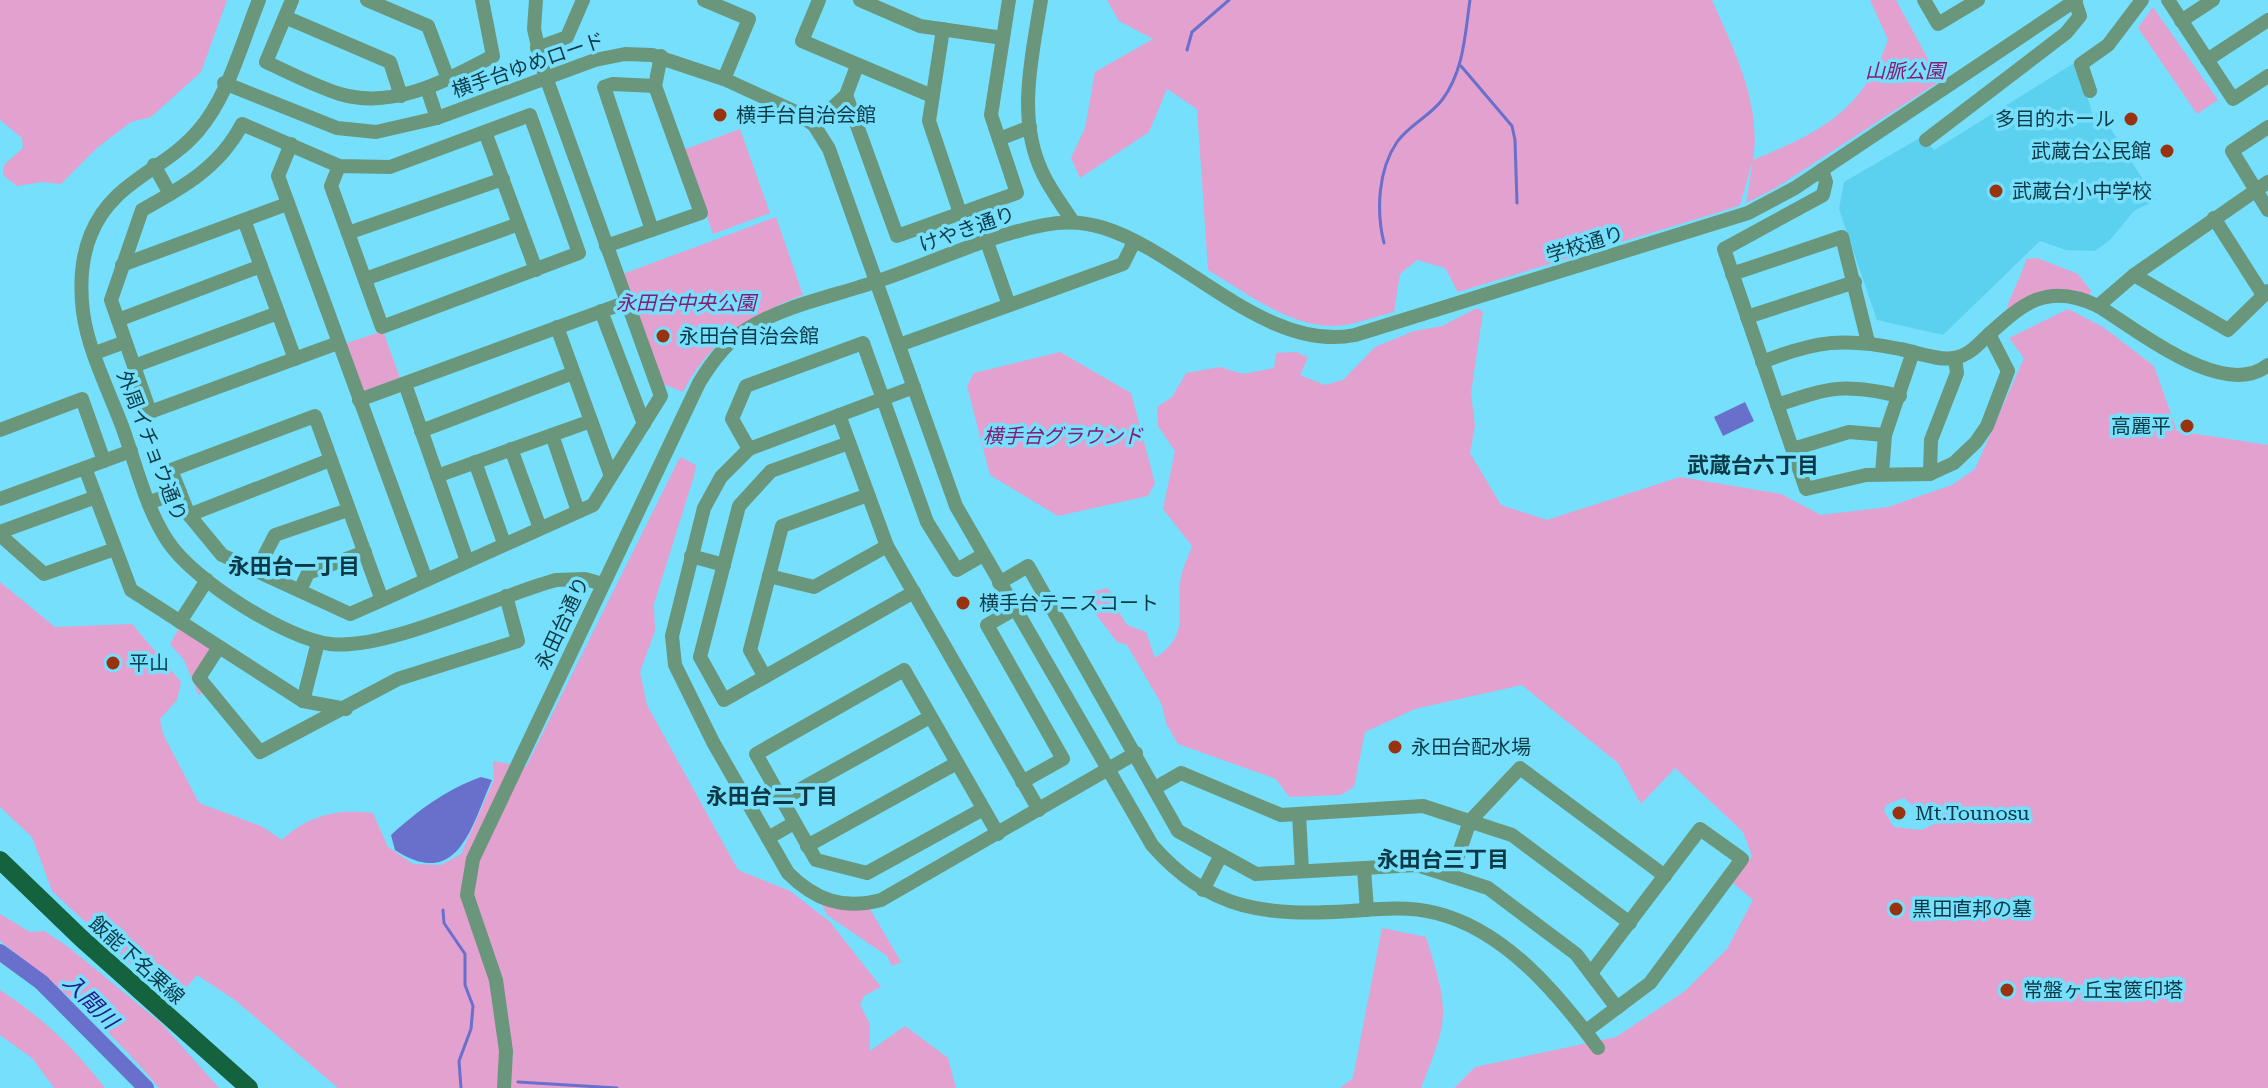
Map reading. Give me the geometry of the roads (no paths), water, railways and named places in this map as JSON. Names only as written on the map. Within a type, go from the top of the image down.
[{"type":"main road","name":"飯能下名栗線","points":[[0,860],[91,948],[249,1088]]},
{"type":"street","name":"外周イチョウ通り","points":[[259,0],[224,83],[199,131],[109,203],[91,233],[82,284],[85,325],[150,502],[169,544],[207,580],[275,626],[318,642],[367,643],[556,580],[585,579],[603,584]]},
{"type":"street","points":[[292,0],[266,62],[343,95],[401,96],[448,79],[493,56],[482,0]]},
{"type":"street","points":[[367,0],[428,26],[448,79]]},
{"type":"street","points":[[382,600],[315,416],[171,470],[189,515],[222,555],[350,614],[382,600],[426,580],[504,543],[593,505],[661,396],[546,78],[537,48],[536,0]]},
{"type":"street","points":[[537,48],[567,37],[583,0]]},
{"type":"street","points":[[704,0],[749,19],[724,79]]},
{"type":"street","points":[[819,0],[802,41],[932,96]]},
{"type":"street","points":[[860,0],[920,26],[1003,38]]},
{"type":"street","points":[[846,95],[897,236],[1017,193],[991,115],[1009,0]]},
{"type":"street","points":[[1041,0],[1028,83],[1030,127],[1043,173],[1073,222]]},
{"type":"street","points":[[1924,0],[1938,24],[1978,0]]},
{"type":"street","points":[[2090,91],[2081,64],[2108,45],[2142,0]]},
{"type":"street","points":[[2168,0],[2233,99],[2268,76]]},
{"type":"street","points":[[2181,21],[2213,0]]},
{"type":"street","points":[[1926,140],[2066,33],[2080,16],[2071,2]]},
{"type":"street","name":"学校通り","points":[[1073,222],[1104,228],[1134,242],[1272,321],[1307,336],[1342,338],[1726,222],[1769,202],[1822,170],[2071,2]]},
{"type":"street","points":[[285,17],[390,62],[401,96]]},
{"type":"street","points":[[2207,60],[2268,20]]},
{"type":"street","points":[[943,29],[929,121],[960,213]]},
{"type":"street","name":"横手台ゆめロード","points":[[224,83],[352,131],[398,129],[610,56],[661,56],[724,79],[796,112],[814,125]]},
{"type":"street","points":[[606,246],[701,213],[655,86],[661,56]]},
{"type":"street","points":[[857,66],[846,95],[814,125],[829,149],[944,478],[983,555],[1152,845],[1167,863],[1209,893],[1243,907],[1278,913],[1417,910],[1465,924],[1530,969],[1556,993],[1598,1048]]},
{"type":"street","points":[[652,230],[604,87],[613,84],[655,86]]},
{"type":"street","points":[[427,88],[437,118]]},
{"type":"street","points":[[497,95],[508,123]]},
{"type":"street","points":[[338,343],[150,412],[111,300],[122,265],[142,210],[199,178],[233,141],[242,124],[339,166],[390,167],[530,115],[579,253],[382,327],[331,186],[339,166]]},
{"type":"street","points":[[999,139],[1030,127]]},
{"type":"street","points":[[2268,127],[2232,151],[2262,186],[2268,210]]},
{"type":"street","points":[[485,132],[536,270]]},
{"type":"street","points":[[291,144],[278,176],[426,580]]},
{"type":"street","points":[[154,165],[170,194]]},
{"type":"street","points":[[1822,170],[1826,182],[1823,195],[1724,249],[1806,489],[1846,478],[1930,474],[1961,458],[1987,426],[2008,367],[1989,334]]},
{"type":"street","points":[[555,186],[582,176]]},
{"type":"street","points":[[348,233],[503,179]]},
{"type":"street","points":[[2098,306],[2134,275],[2262,186]]},
{"type":"street","points":[[122,265],[287,204]]},
{"type":"street","points":[[2134,275],[2228,330],[2265,293],[2214,218]]},
{"type":"street","points":[[244,220],[295,359]]},
{"type":"street","name":"けやき通り","points":[[877,282],[987,242],[1045,225],[1073,222]]},
{"type":"street","points":[[365,279],[519,224]]},
{"type":"street","points":[[1732,274],[1842,237],[1868,342]]},
{"type":"street","points":[[987,242],[1009,305]]},
{"type":"street","points":[[899,345],[1123,264],[1134,242]]},
{"type":"street","points":[[118,320],[261,266]]},
{"type":"street","name":"永田台通り","points":[[504,1088],[506,1051],[496,980],[470,907],[468,883],[473,859],[699,383],[715,359],[747,329],[772,317],[877,282]]},
{"type":"street","points":[[1747,317],[1855,282]]},
{"type":"street","points":[[1762,362],[1816,343],[1868,342],[1955,358],[1973,349],[2027,303],[2049,295],[2080,297],[2214,374],[2247,375],[2268,365]]},
{"type":"street","points":[[359,400],[627,302]]},
{"type":"street","points":[[601,311],[644,424]]},
{"type":"street","points":[[134,366],[278,313]]},
{"type":"street","points":[[557,327],[611,476]]},
{"type":"street","points":[[95,353],[125,342]]},
{"type":"street","points":[[749,449],[732,419],[746,386],[863,343],[927,522],[957,570],[983,555]]},
{"type":"street","points":[[1882,474],[1885,435],[1913,352]]},
{"type":"street","points":[[1930,474],[1931,440],[1957,373],[1955,358]]},
{"type":"street","points":[[421,431],[573,373]]},
{"type":"street","points":[[405,384],[467,561]]},
{"type":"street","points":[[1777,405],[1837,387],[1857,386],[1900,396]]},
{"type":"street","points":[[914,387],[749,449],[711,492],[691,556],[675,620],[673,651],[679,679],[788,873],[817,896],[849,905],[865,904],[899,892],[1136,753]]},
{"type":"street","points":[[0,430],[82,399],[104,461]]},
{"type":"street","points":[[839,415],[887,546],[1039,810]]},
{"type":"street","points":[[437,476],[591,421]]},
{"type":"street","points":[[1793,449],[1849,432],[1885,435]]},
{"type":"street","points":[[552,435],[578,511]]},
{"type":"street","points":[[849,443],[771,471],[739,506],[700,657],[724,700],[914,592]]},
{"type":"street","points":[[511,449],[540,528]]},
{"type":"street","points":[[0,499],[131,451]]},
{"type":"street","points":[[189,515],[330,460]]},
{"type":"street","points":[[475,462],[504,543]]},
{"type":"street","points":[[85,468],[131,590],[303,701],[346,709]]},
{"type":"street","points":[[150,502],[180,492]]},
{"type":"street","points":[[765,677],[750,650],[782,526],[868,495]]},
{"type":"street","points":[[96,497],[0,534],[44,574],[115,549]]},
{"type":"street","points":[[257,570],[275,535],[348,510]]},
{"type":"street","points":[[769,576],[814,587],[887,546]]},
{"type":"street","points":[[300,590],[308,573],[365,552]]},
{"type":"street","points":[[691,556],[724,565]]},
{"type":"street","points":[[999,583],[1028,566],[1178,831],[1256,874],[1417,865],[1488,888],[1576,954],[1617,1008]]},
{"type":"street","points":[[180,622],[207,580]]},
{"type":"street","points":[[219,647],[199,678],[260,752],[398,679],[518,641],[506,596]]},
{"type":"street","points":[[1015,609],[987,625],[1063,759],[1022,782]]},
{"type":"street","points":[[303,701],[318,642]]},
{"type":"street","points":[[983,809],[867,873],[816,860],[756,754],[910,666],[930,717],[998,834]]},
{"type":"street","points":[[781,800],[930,717]]},
{"type":"street","points":[[807,846],[957,763]]},
{"type":"street","points":[[1451,876],[1470,821],[1520,768],[1665,876]]},
{"type":"street","points":[[1155,788],[1181,773],[1281,815],[1423,806],[1512,835],[1630,923]]},
{"type":"street","points":[[1299,814],[1302,871]]},
{"type":"street","points":[[768,838],[794,823]]},
{"type":"street","points":[[1586,1031],[1650,983],[1742,859],[1700,829],[1591,973]]},
{"type":"street","points":[[1209,893],[1221,855]]},
{"type":"street","points":[[1364,869],[1367,910]]},
{"type":"waterway","points":[[1187,50],[1192,32],[1229,0]]},
{"type":"waterway","points":[[1384,243],[1380,191],[1386,165],[1397,142],[1437,106],[1449,89],[1462,52],[1470,0]]},
{"type":"waterway","points":[[1461,66],[1512,126],[1517,203]]},
{"type":"waterway","points":[[443,910],[444,923],[465,954],[465,985],[473,1006],[471,1029],[459,1061],[461,1088]]},
{"type":"waterway","name":"入間川","points":[[0,952],[41,982],[146,1088]]},
{"type":"waterway","points":[[518,1082],[617,1088]]},
{"type":"place","name":"横手台自治会館","points":[[720,115]]},
{"type":"place","name":"多目的ホール","points":[[2131,119]]},
{"type":"place","name":"武蔵台公民館","points":[[2167,151]]},
{"type":"place","name":"武蔵台小中学校","points":[[1996,191]]},
{"type":"place","name":"永田台自治会館","points":[[663,336]]},
{"type":"place","name":"高麗平","points":[[2187,426]]},
{"type":"place","name":"横手台テニスコート","points":[[963,603]]},
{"type":"place","name":"平山","points":[[113,663]]},
{"type":"place","name":"永田台配水場","points":[[1395,747]]},
{"type":"place","name":"Mt.Tounosu","points":[[1899,813]]},
{"type":"place","name":"黒田直邦の墓","points":[[1896,909]]},
{"type":"place","name":"常盤ヶ丘宝篋印塔","points":[[2007,990]]},
{"type":"district","name":"武蔵台六丁目","points":[[1753,465]]},
{"type":"district","name":"永田台一丁目","points":[[294,566]]},
{"type":"district","name":"永田台二丁目","points":[[772,796]]},
{"type":"district","name":"永田台三丁目","points":[[1443,859]]},
{"type":"park label","name":"山脈公園","points":[[1905,71]]},
{"type":"park label","name":"永田台中央公園","points":[[686,303]]},
{"type":"park label","name":"横手台グラウンド","points":[[1063,436]]}]
